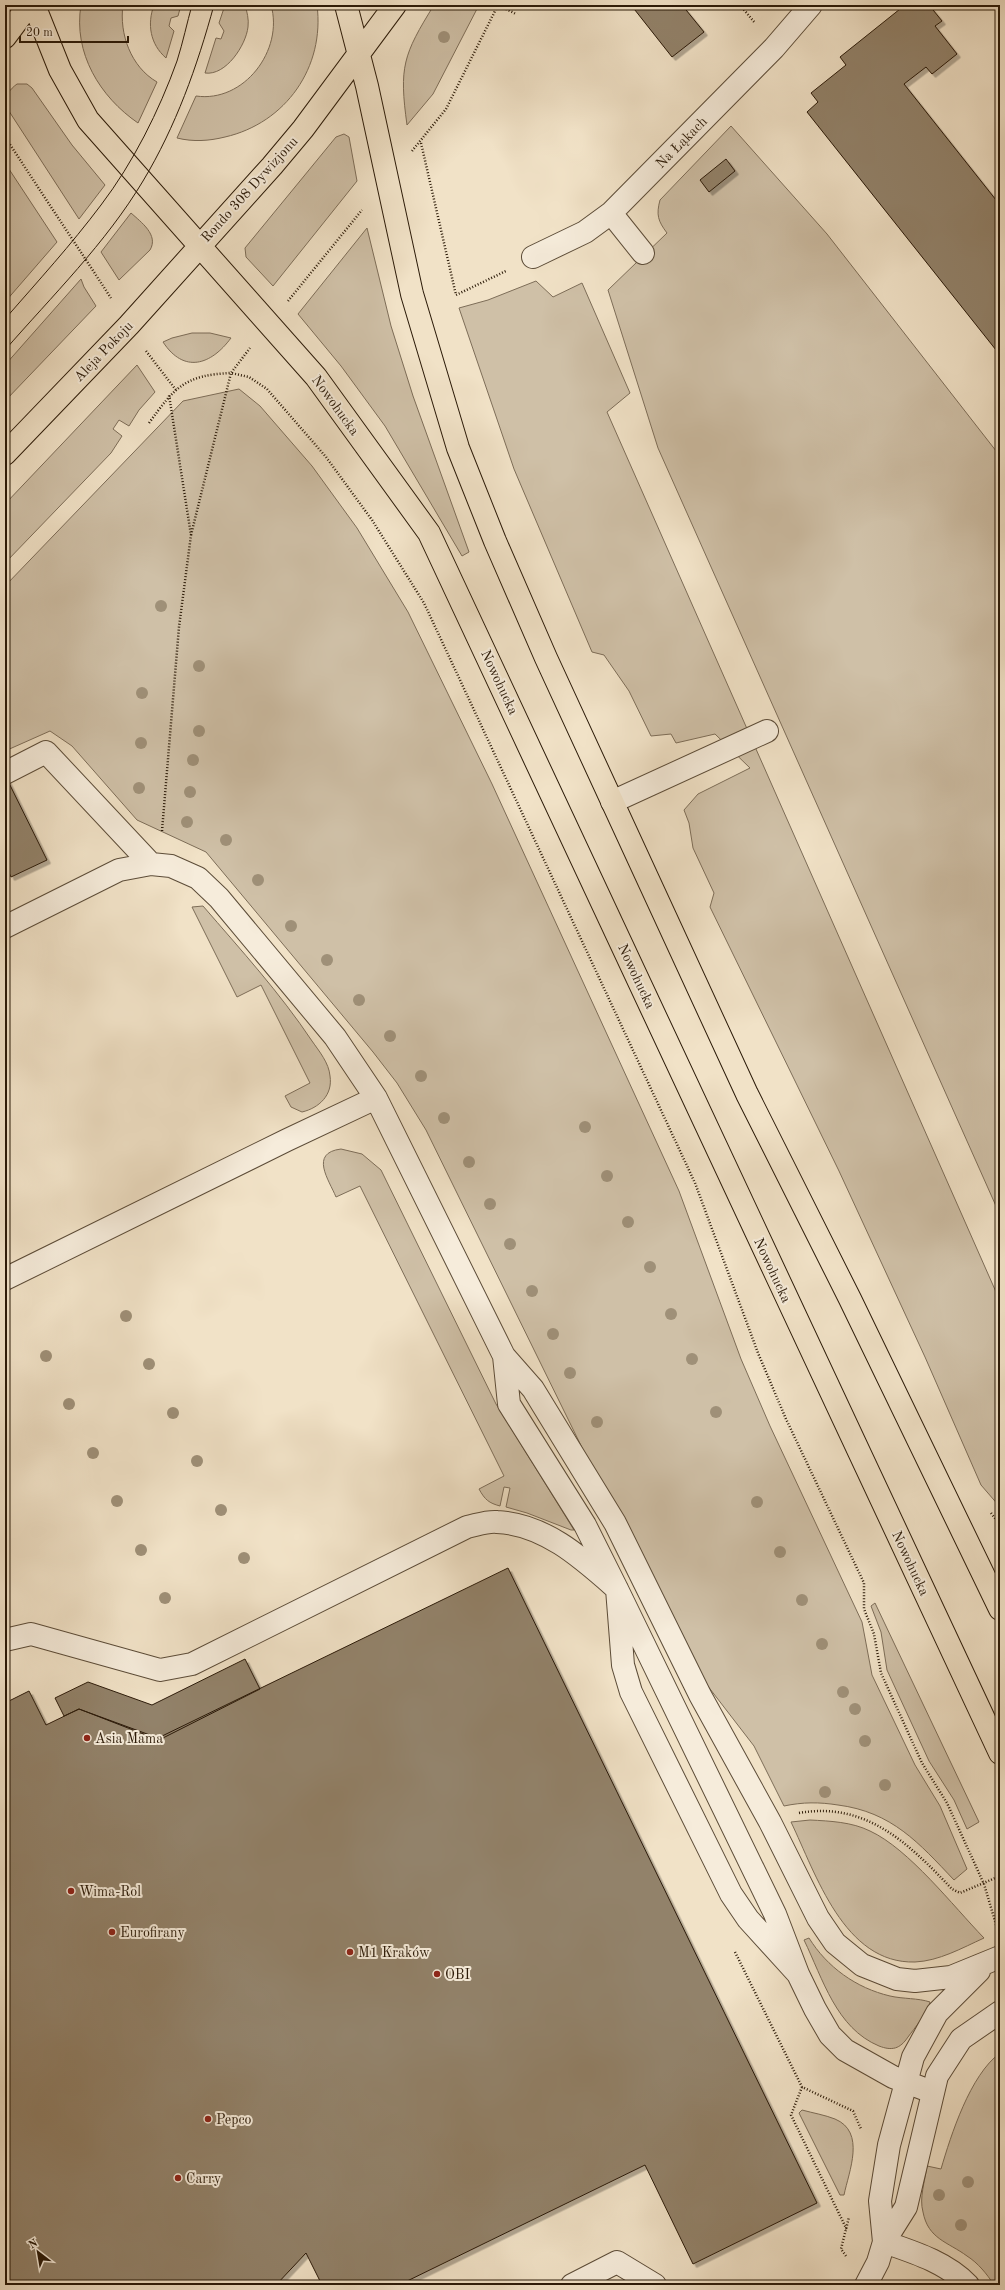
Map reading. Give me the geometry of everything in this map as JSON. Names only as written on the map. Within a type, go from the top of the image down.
[{"type":"main road","points":[[5,37],[29,5]]},
{"type":"main road","name":"Rondo 308 Dywizjonu","points":[[34,5],[60,70],[79,107],[102,137],[199,245],[303,129],[359,56]]},
{"type":"main road","points":[[346,5],[359,56],[412,294],[458,448],[504,563],[612,802],[776,1155],[850,1299],[1000,1609]]},
{"type":"main road","points":[[359,56],[395,5]]},
{"type":"main road","name":"Aleja Pokoju","points":[[5,454],[129,324],[199,245]]},
{"type":"main road","name":"Nowohucka","points":[[199,245],[316,377],[428,533],[1000,1753]]},
{"type":"street","name":"Na Łąkach","points":[[533,257],[585,232],[610,213],[774,48],[811,5]]},
{"type":"street","points":[[610,213],[644,253]]},
{"type":"street","points":[[612,802],[767,731]]},
{"type":"street","points":[[5,773],[46,752],[150,864]]},
{"type":"street","points":[[5,927],[119,870],[150,864],[171,866],[198,878],[219,898],[335,1037],[376,1098],[504,1356],[533,1389],[615,1523],[700,1695],[770,1822],[818,1918],[835,1943],[862,1965],[897,1979],[914,1981],[951,1977],[994,1960]]},
{"type":"street","points":[[5,1279],[376,1098]]},
{"type":"street","points":[[504,1356],[509,1404],[585,1525],[618,1589],[768,1900],[798,1974],[830,2035],[845,2050],[904,2082],[932,2092]]},
{"type":"street","points":[[5,1640],[31,1634],[160,1670],[192,1664],[467,1527],[496,1521],[515,1524],[550,1537],[590,1566],[618,1589],[623,1665],[631,1692],[731,1894],[748,1919],[798,1974]]},
{"type":"street","points":[[884,2242],[880,2201],[889,2145],[904,2082],[917,2048],[937,2013],[962,1986],[994,1960]]},
{"type":"street","points":[[866,2285],[878,2262],[884,2242],[906,2207],[921,2151],[932,2092],[944,2062],[961,2039],[1000,2012]]},
{"type":"street","points":[[884,2242],[934,2261],[960,2277],[968,2285]]},
{"type":"street","points":[[572,2285],[617,2262],[655,2285]]},
{"type":"path","points":[[408,156],[421,142],[446,109],[498,5],[516,14]]},
{"type":"path","points":[[5,137],[108,293]]},
{"type":"path","points":[[421,142],[456,295],[508,270]]},
{"type":"path","points":[[286,303],[365,206]]},
{"type":"path","points":[[150,864],[162,837],[179,627],[191,535],[231,373],[250,348]]},
{"type":"path","points":[[149,355],[176,390]]},
{"type":"path","points":[[149,423],[169,395],[188,381],[202,376],[231,373],[249,377],[267,389],[326,457],[372,520],[424,603],[695,1183],[761,1359],[786,1419],[864,1583],[864,1609],[874,1634],[881,1673],[922,1763],[947,1803],[984,1884],[998,1931]]},
{"type":"path","points":[[169,395],[191,535]]},
{"type":"path","points":[[991,1513],[1000,1525]]},
{"type":"path","points":[[795,1813],[810,1811],[831,1812],[867,1820],[898,1837],[952,1889],[960,1893],[1000,1876]]},
{"type":"path","points":[[733,1948],[802,2087],[853,2111],[864,2135]]},
{"type":"path","points":[[802,2087],[791,2115],[847,2230]]},
{"type":"shaded area","points":[[81,5],[123,5],[123,27],[129,49],[140,68],[157,82],[138,123],[112,100],[101,87],[92,72],[81,40]]},
{"type":"shaded area","points":[[154,5],[181,5],[178,16],[171,18],[169,26],[174,31],[166,58],[156,46],[151,33],[151,19]]},
{"type":"shaded area","points":[[225,5],[245,5],[248,21],[246,34],[239,50],[227,65],[213,73],[205,73],[216,38],[221,39],[224,31],[219,23]]},
{"type":"shaded area","points":[[271,5],[317,5],[318,28],[315,50],[297,89],[283,105],[266,119],[247,130],[225,137],[207,140],[177,138],[196,96],[214,96],[230,91],[244,82],[256,70],[266,55],[272,39],[273,22]]},
{"type":"shaded area","points":[[434,5],[479,5],[433,94],[407,125],[403,89],[406,62],[416,37]]},
{"type":"shaded area","points":[[17,84],[27,84],[32,88],[72,145],[105,185],[79,219],[5,105],[8,93]]},
{"type":"shaded area","points":[[731,126],[827,234],[1000,456],[1000,1215],[658,448],[608,290],[667,233],[658,214],[660,200]]},
{"type":"shaded area","points":[[344,134],[349,137],[357,181],[273,286],[246,257],[245,248],[336,137]]},
{"type":"shaded area","points":[[5,163],[57,242],[5,302]]},
{"type":"shaded area","points":[[131,213],[148,229],[151,234],[152,244],[150,250],[119,280],[101,252]]},
{"type":"shaded area","points":[[367,228],[391,326],[413,396],[469,552],[462,556],[385,426],[341,366],[298,314]]},
{"type":"shaded area","points":[[81,279],[84,287],[96,306],[5,401],[5,365]]},
{"type":"shaded area","points":[[536,281],[553,297],[582,283],[630,393],[607,412],[1000,1301],[1000,1507],[981,1485],[925,1357],[839,1171],[710,907],[714,893],[693,848],[689,823],[684,810],[698,794],[750,768],[715,734],[676,743],[671,734],[651,736],[629,691],[604,655],[592,652],[514,469],[459,308],[488,300]]},
{"type":"shaded area","points":[[192,333],[210,333],[231,338],[215,355],[206,360],[197,362],[188,362],[180,359],[171,352],[163,342]]},
{"type":"shaded area","points":[[137,365],[155,392],[139,410],[129,426],[119,420],[113,429],[122,436],[111,453],[5,563],[5,504]]},
{"type":"shaded area","points":[[239,389],[260,406],[312,466],[357,528],[408,612],[492,784],[679,1191],[741,1359],[770,1426],[862,1622],[872,1675],[915,1765],[940,1806],[967,1869],[954,1880],[929,1854],[903,1831],[874,1814],[857,1809],[824,1803],[804,1803],[784,1806],[754,1746],[707,1685],[595,1474],[426,1130],[397,1083],[373,1052],[206,852],[137,820],[72,746],[50,731],[5,751],[5,586],[183,401]]},
{"type":"shaded area","points":[[203,906],[246,955],[300,1023],[328,1066],[330,1083],[327,1095],[324,1100],[314,1107],[302,1112],[291,1107],[285,1096],[310,1083],[261,985],[237,997],[192,907]]},
{"type":"shaded area","points":[[341,1149],[362,1154],[381,1170],[496,1404],[574,1530],[506,1507],[510,1488],[504,1487],[500,1506],[493,1504],[481,1493],[479,1489],[504,1476],[360,1186],[336,1197],[326,1175],[324,1161],[326,1156],[331,1152]]},
{"type":"shaded area","points":[[875,1603],[979,1822],[967,1829],[954,1800],[929,1761],[887,1670],[881,1632],[871,1606]]},
{"type":"shaded area","points":[[810,1820],[856,1826],[885,1839],[915,1864],[930,1879],[984,1938],[942,1957],[915,1962],[890,1959],[869,1948],[851,1932],[822,1890],[791,1822]]},
{"type":"shaded area","points":[[809,1938],[824,1958],[854,1982],[866,1988],[890,1996],[930,2002],[924,2015],[902,2044],[892,2049],[879,2046],[864,2038],[841,2015],[832,2001],[804,1940]]},
{"type":"shaded area","points":[[1000,2053],[1000,2285],[994,2285],[975,2262],[934,2234],[926,2221],[922,2201],[927,2166],[941,2169],[956,2123],[971,2090],[989,2063]]},
{"type":"shaded area","points":[[802,2110],[835,2119],[844,2125],[850,2133],[853,2142],[852,2164],[844,2195],[840,2195],[799,2113]]},
{"type":"building","points":[[631,5],[682,5],[704,32],[672,57]]},
{"type":"building","points":[[905,5],[929,5],[942,21],[935,26],[957,54],[932,74],[926,67],[904,84],[1000,205],[1000,355],[807,112],[818,102],[811,93],[846,65],[840,57]]},
{"type":"building","points":[[726,159],[735,171],[709,192],[700,180]]},
{"type":"building","points":[[5,775],[47,860],[11,877],[5,864]]},
{"type":"building","name":"M1 Kraków","points":[[508,1568],[817,2203],[693,2264],[645,2165],[399,2285],[322,2285],[306,2253],[276,2285],[5,2285],[5,1703],[29,1691],[46,1725],[79,1709],[158,1738]]},
{"type":"building","points":[[245,1659],[260,1689],[159,1740],[79,1709],[64,1716],[55,1698],[88,1682],[152,1705]]},
{"type":"tram line","points":[[5,319],[90,220],[124,172],[144,136],[170,80],[177,61],[192,5]]},
{"type":"tram line","points":[[5,350],[60,289],[95,247],[112,226],[143,181],[166,139],[184,96],[193,73],[214,5]]},
{"type":"place","name":"Asia Mama","points":[[87,1738]]},
{"type":"place","name":"Wima-Rol","points":[[71,1891]]},
{"type":"place","name":"Eurofirany","points":[[112,1932]]},
{"type":"place","name":"M1 Kraków","points":[[350,1952]]},
{"type":"place","name":"OBI","points":[[437,1974]]},
{"type":"place","name":"Pepco","points":[[208,2119]]},
{"type":"place","name":"Carry","points":[[178,2178]]}]
